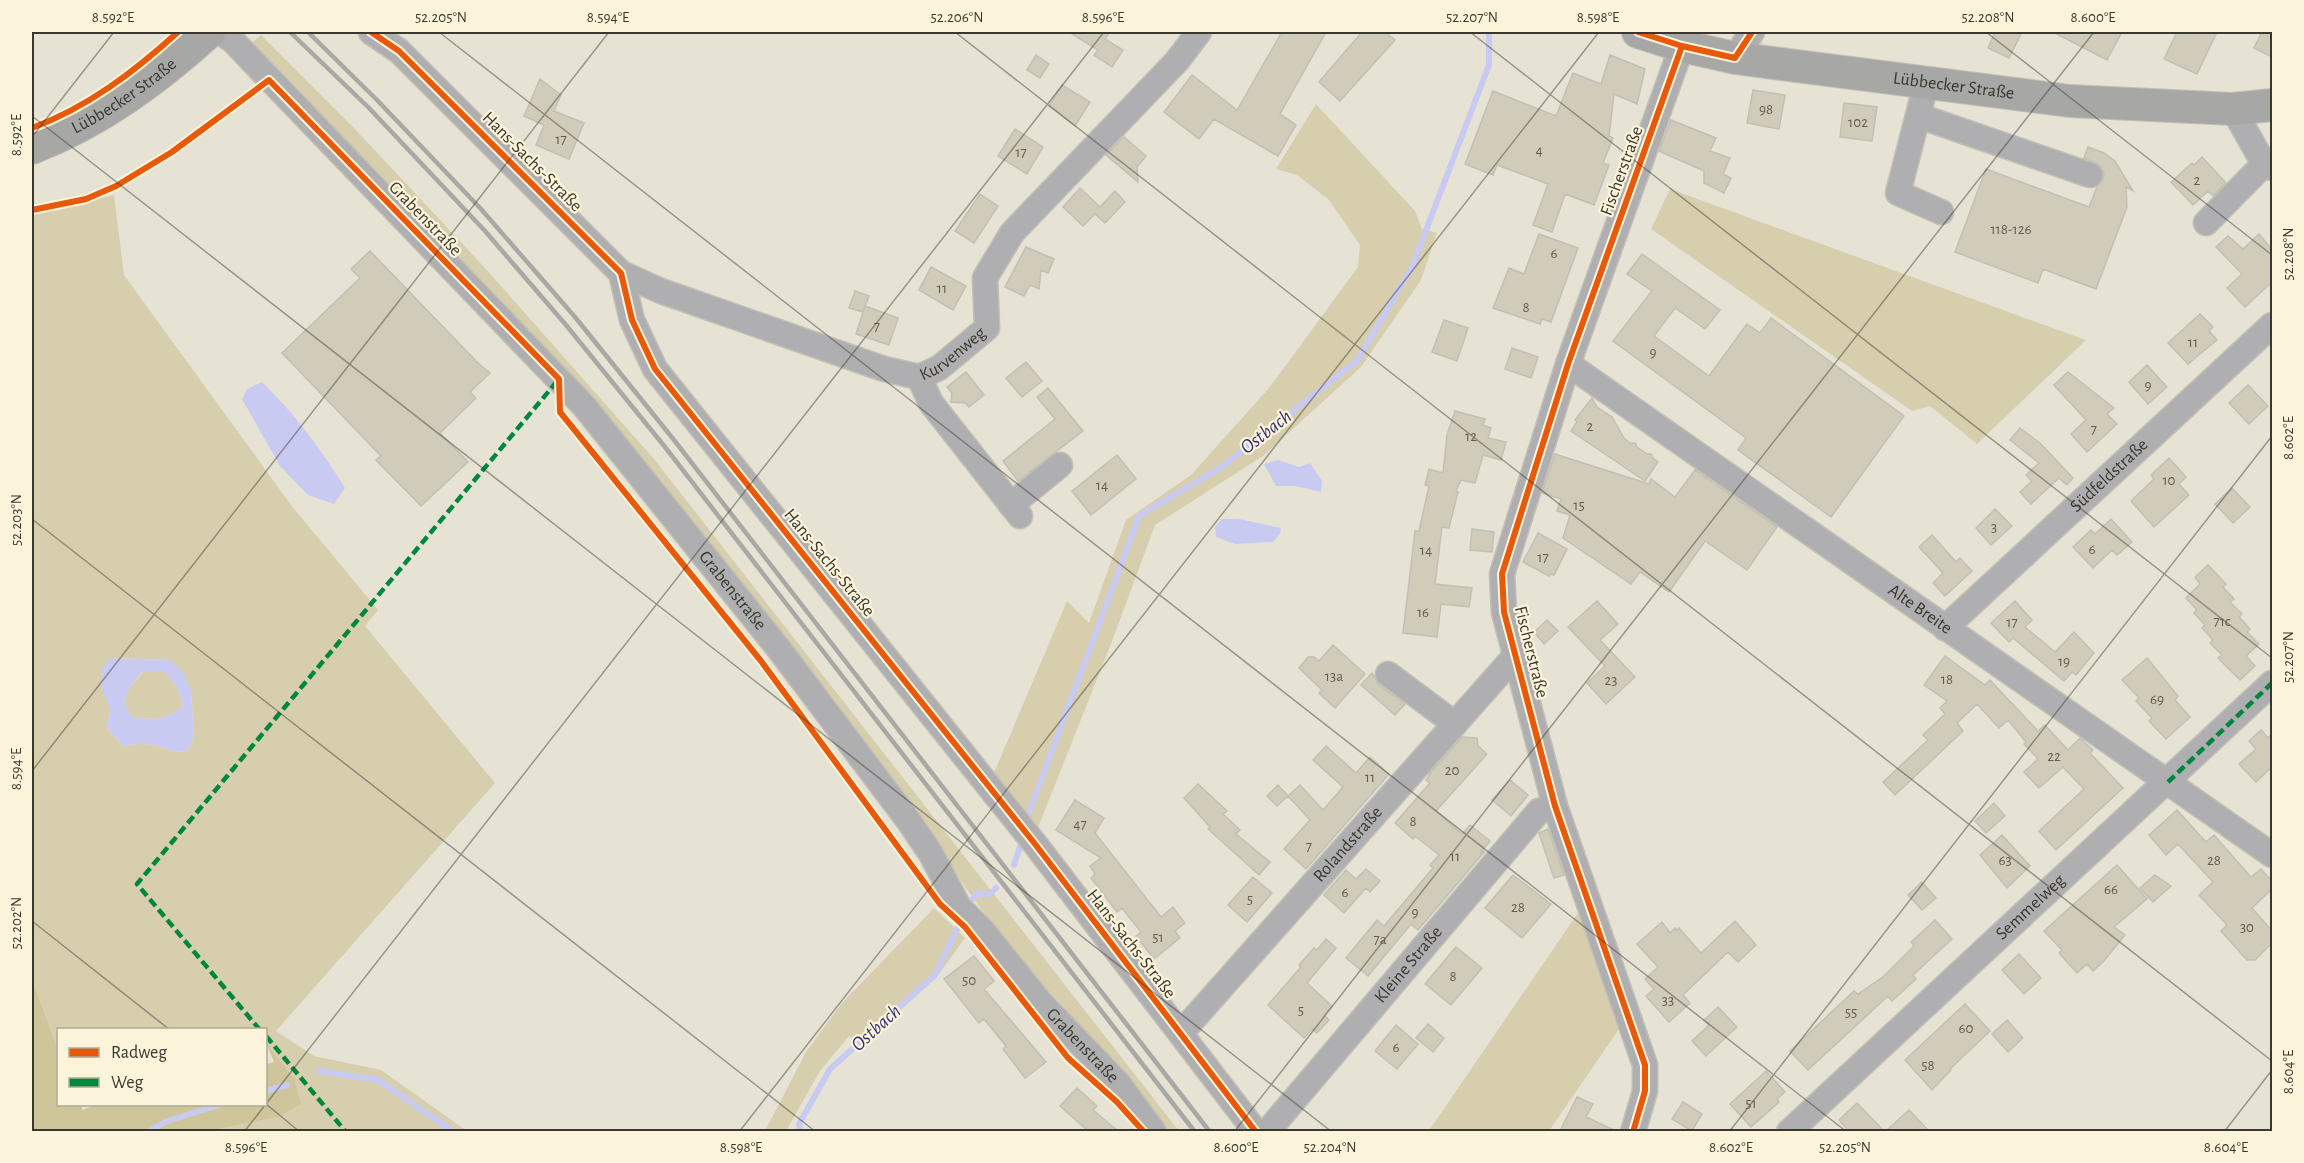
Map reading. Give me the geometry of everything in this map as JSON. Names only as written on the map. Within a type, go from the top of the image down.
[{"type":"main road","name":"Lübbecker Straße","points":[[32,148],[73,130],[115,106],[186,53],[208,32]]},
{"type":"main road","name":"Lübbecker Straße","points":[[1638,32],[1682,46],[1735,58],[2070,101],[2233,109],[2272,105]]},
{"type":"street","name":"Grabenstraße","points":[[220,32],[233,41],[584,406],[779,649],[908,820],[931,854],[958,906],[983,931],[1040,1002],[1118,1083],[1154,1131]]},
{"type":"street","name":"Hans-Sachs-Straße","points":[[371,32],[399,51],[621,273],[632,320],[655,369],[1035,844],[1256,1131]]},
{"type":"street","name":"Kurvenweg","points":[[621,273],[661,291],[884,369],[919,377],[939,368],[987,328],[985,278],[1012,233],[1177,62],[1199,32]]},
{"type":"street","points":[[1735,58],[1752,32]]},
{"type":"street","name":"Fischerstraße","points":[[1633,1131],[1645,1092],[1645,1065],[1555,806],[1504,612],[1502,573],[1568,364],[1682,46]]},
{"type":"street","points":[[1926,84],[1898,193],[1941,212]]},
{"type":"street","points":[[2206,223],[2269,165],[2259,155],[2233,109]]},
{"type":"street","points":[[1919,116],[2090,175]]},
{"type":"street","points":[[632,320],[644,303],[661,291]]},
{"type":"street","name":"Südfeldstraße","points":[[1945,628],[2272,325]]},
{"type":"street","name":"Alte Breite","points":[[1568,364],[2272,855]]},
{"type":"street","points":[[919,377],[931,403],[1015,511],[1060,465]]},
{"type":"street","name":"Rolandstraße","points":[[1181,1033],[1515,656]]},
{"type":"street","points":[[1388,674],[1455,724]]},
{"type":"street","name":"Semmelweg","points":[[1789,1131],[2168,782],[2272,683]]},
{"type":"street","name":"Kleine Straße","points":[[1267,1131],[1539,811],[1555,806]]},
{"type":"shaded area","points":[[261,35],[353,127],[485,268],[654,459],[1179,1131],[1158,1131],[984,913],[871,756],[683,515],[247,47]]},
{"type":"shaded area","points":[[1316,104],[1415,211],[1422,229],[1437,233],[1421,280],[1361,367],[1263,456],[1155,525],[1111,644],[1035,835],[991,780],[1067,601],[1089,623],[1126,520],[1191,475],[1269,388],[1358,267],[1360,245],[1329,200],[1297,175],[1276,169]]},
{"type":"shaded area","points":[[1670,189],[2086,340],[1977,444],[1930,406],[1912,411],[1651,229]]},
{"type":"shaded area","points":[[114,195],[124,275],[291,505],[378,610],[365,626],[495,783],[276,1031],[314,1056],[381,1070],[467,1131],[209,1131],[278,1117],[294,1078],[267,1044],[267,1028],[57,1028],[57,1046],[32,980],[32,215]],"holes":[[[111,658],[170,660],[191,690],[194,737],[187,751],[173,751],[146,744],[124,746],[107,729],[110,709]]]},
{"type":"shaded area","points":[[143,672],[165,672],[178,689],[183,706],[165,717],[147,719],[132,717],[124,702],[130,687]]},
{"type":"shaded area","points":[[934,908],[965,938],[936,978],[862,1045],[849,1036],[820,1071],[786,1131],[765,1131],[806,1052],[842,1003]]},
{"type":"shaded area","points":[[1580,910],[1619,1029],[1549,1131],[1428,1132]]},
{"type":"shaded area","points":[[32,980],[57,1046],[57,1106],[81,1106],[83,1110],[92,1106],[267,1106],[267,1064],[274,1062],[267,1044],[294,1078],[301,1104],[278,1117],[209,1131],[32,1131]]},
{"type":"water","points":[[262,382],[307,432],[345,488],[334,504],[308,495],[280,466],[242,399],[247,389]]},
{"type":"water","points":[[1278,460],[1299,467],[1310,463],[1322,481],[1321,492],[1295,486],[1276,486],[1264,464]]},
{"type":"water","points":[[1222,519],[1239,519],[1281,528],[1280,534],[1273,542],[1235,544],[1216,537],[1215,527]]},
{"type":"water","points":[[111,658],[170,660],[184,673],[191,690],[194,737],[187,751],[173,751],[146,744],[124,746],[107,729],[110,709],[101,686],[101,669]],"holes":[[[142,672],[165,672],[178,689],[183,706],[165,717],[147,719],[132,717],[124,702],[130,687]]]},
{"type":"building","points":[[1069,32],[1110,32],[1105,39],[1123,50],[1112,67],[1094,55],[1098,50]]},
{"type":"building","points":[[1282,32],[1326,32],[1280,114],[1296,125],[1278,156],[1214,119],[1199,139],[1164,112],[1192,75],[1237,110]]},
{"type":"building","points":[[1362,32],[1385,32],[1395,40],[1340,101],[1319,82]]},
{"type":"building","points":[[1995,32],[2022,32],[2009,58],[1988,48]]},
{"type":"building","points":[[2053,32],[2122,32],[2107,60]]},
{"type":"building","points":[[2177,32],[2217,32],[2197,74],[2164,59]]},
{"type":"building","points":[[2262,32],[2272,32],[2272,57],[2254,48]]},
{"type":"building","points":[[1036,55],[1049,64],[1040,78],[1027,70]]},
{"type":"building","points":[[1610,55],[1645,69],[1637,104],[1614,94],[1609,136],[1613,138],[1603,163],[1609,165],[1594,205],[1565,194],[1552,232],[1533,225],[1548,184],[1497,165],[1493,175],[1465,164],[1493,91],[1556,116],[1573,73],[1601,84]]},
{"type":"building","points":[[540,79],[561,95],[554,111],[584,123],[569,159],[536,145],[544,125],[524,116]]},
{"type":"building","points":[[1062,85],[1090,102],[1075,126],[1049,106]]},
{"type":"building","points":[[1753,90],[1785,95],[1779,129],[1747,123]]},
{"type":"building","points":[[1844,103],[1877,107],[1872,141],[1840,137]]},
{"type":"building","points":[[1671,120],[1716,138],[1710,151],[1730,158],[1723,174],[1731,178],[1724,193],[1704,183],[1704,171],[1659,151]]},
{"type":"building","points":[[1015,129],[1043,147],[1027,174],[998,156]]},
{"type":"building","points":[[1124,137],[1146,156],[1137,167],[1138,182],[1106,155]]},
{"type":"building","points":[[2088,147],[2104,153],[2115,161],[2133,191],[2126,187],[2127,207],[2096,289],[2043,269],[2038,283],[1955,252],[1986,169],[2089,207],[2097,187],[2103,180],[2104,173],[2100,165],[2084,158]]},
{"type":"building","points":[[2202,157],[2226,183],[2213,196],[2208,191],[2193,205],[2171,182]]},
{"type":"building","points":[[1080,188],[1100,207],[1115,191],[1125,202],[1105,223],[1095,214],[1083,226],[1063,207]]},
{"type":"building","points":[[980,194],[998,206],[974,243],[955,231]]},
{"type":"building","points":[[1539,234],[1578,248],[1551,322],[1542,319],[1540,324],[1493,308],[1509,268],[1524,274]]},
{"type":"building","points":[[2259,234],[2272,250],[2272,282],[2245,307],[2227,288],[2242,274],[2216,247],[2228,236],[2243,249]]},
{"type":"building","points":[[1026,247],[1054,259],[1048,273],[1041,270],[1039,289],[1030,285],[1024,296],[1005,287]]},
{"type":"building","points":[[370,251],[490,373],[470,392],[476,398],[440,433],[468,462],[421,506],[376,460],[381,456],[282,353],[360,278],[351,269]]},
{"type":"building","points":[[1642,254],[1720,310],[1705,329],[1675,308],[1654,336],[1709,376],[1747,324],[1760,333],[1771,318],[1904,416],[1831,517],[1738,450],[1746,438],[1613,341],[1652,291],[1627,274]]},
{"type":"building","points":[[931,267],[966,286],[953,310],[919,290]]},
{"type":"building","points":[[855,291],[869,296],[863,312],[849,308]]},
{"type":"building","points":[[865,306],[898,318],[889,345],[856,334]]},
{"type":"building","points":[[2200,314],[2213,327],[2209,331],[2217,340],[2188,364],[2168,343]]},
{"type":"building","points":[[1444,320],[1468,328],[1457,361],[1432,352]]},
{"type":"building","points":[[1512,348],[1538,357],[1531,378],[1505,369]]},
{"type":"building","points":[[1026,362],[1042,381],[1022,397],[1006,378]]},
{"type":"building","points":[[2147,365],[2167,387],[2148,404],[2129,382]]},
{"type":"building","points":[[966,372],[984,395],[969,407],[965,403],[951,402],[952,393],[947,387]]},
{"type":"building","points":[[2068,372],[2114,408],[2107,414],[2117,424],[2087,452],[2071,434],[2086,420],[2054,385]]},
{"type":"building","points":[[2248,385],[2268,406],[2249,424],[2229,403]]},
{"type":"building","points":[[1048,388],[1083,431],[1018,481],[1003,461],[1055,419],[1037,397]]},
{"type":"building","points":[[1592,398],[1597,407],[1612,417],[1624,438],[1630,443],[1635,443],[1647,454],[1651,454],[1658,462],[1645,481],[1571,431],[1577,422],[1575,420]]},
{"type":"building","points":[[1455,411],[1485,419],[1483,425],[1491,428],[1488,438],[1506,442],[1501,460],[1483,455],[1475,483],[1461,480],[1456,491],[1458,492],[1449,528],[1442,527],[1435,584],[1472,588],[1469,607],[1441,604],[1437,637],[1403,633],[1415,531],[1419,531],[1429,486],[1425,485],[1429,469],[1443,473],[1447,435]]},
{"type":"building","points":[[2020,428],[2041,444],[2073,478],[2067,485],[2059,478],[2031,504],[2020,492],[2032,481],[2026,475],[2039,463],[2010,440]]},
{"type":"building","points":[[1555,454],[1649,484],[1651,479],[1675,497],[1695,470],[1777,527],[1747,570],[1705,541],[1669,592],[1640,572],[1631,584],[1563,538],[1570,515],[1557,511],[1561,499],[1542,493]]},
{"type":"building","points":[[1117,455],[1136,479],[1091,515],[1072,491]]},
{"type":"building","points":[[2169,458],[2186,477],[2179,484],[2189,495],[2154,527],[2131,501],[2154,479],[2151,475]]},
{"type":"building","points":[[2232,488],[2250,507],[2233,523],[2215,504]]},
{"type":"building","points":[[1995,509],[2012,526],[1991,545],[1976,528]]},
{"type":"building","points":[[2111,519],[2132,542],[2117,555],[2112,550],[2093,568],[2073,547],[2091,530],[2095,534]]},
{"type":"building","points":[[1472,529],[1494,532],[1492,552],[1470,550]]},
{"type":"building","points":[[1538,533],[1567,549],[1554,575],[1549,576],[1523,562]]},
{"type":"building","points":[[1932,535],[1956,562],[1960,558],[1972,571],[1945,596],[1933,583],[1943,573],[1919,547]]},
{"type":"building","points":[[2208,565],[2226,584],[2223,587],[2234,599],[2230,602],[2242,614],[2239,617],[2250,629],[2247,632],[2259,644],[2246,656],[2255,666],[2240,680],[2218,658],[2222,655],[2210,643],[2213,640],[2202,628],[2205,625],[2194,613],[2197,610],[2186,598],[2200,584],[2195,577]]},
{"type":"building","points":[[1597,601],[1618,624],[1600,640],[1635,677],[1606,704],[1587,683],[1605,666],[1568,627]]},
{"type":"building","points":[[2015,601],[2032,620],[2025,627],[2055,652],[2074,632],[2094,653],[2076,675],[2072,672],[2064,681],[2013,638],[2009,642],[1991,623]]},
{"type":"building","points":[[1547,620],[1558,631],[1544,644],[1534,632]]},
{"type":"building","points":[[1333,645],[1365,674],[1335,708],[1319,693],[1322,690],[1299,668],[1308,657],[1314,657],[1319,661]]},
{"type":"building","points":[[1945,656],[1985,685],[1990,680],[2038,731],[2045,725],[2068,750],[2080,738],[2093,750],[2090,753],[2123,788],[2056,850],[2039,831],[2084,789],[2063,767],[2039,788],[2024,772],[2038,759],[2024,744],[2026,742],[2008,720],[1999,728],[1977,704],[1957,723],[1963,731],[1895,795],[1883,782],[1928,740],[1923,735],[1945,714],[1940,708],[1947,701],[1924,685]]},
{"type":"building","points":[[2147,658],[2178,696],[2175,700],[2190,717],[2166,739],[2149,721],[2152,718],[2136,701],[2139,698],[2122,680]]},
{"type":"building","points":[[1372,673],[1379,685],[1405,704],[1395,715],[1361,685]]},
{"type":"building","points":[[2261,730],[2268,738],[2272,734],[2272,767],[2256,782],[2239,764],[2256,749],[2249,741]]},
{"type":"building","points":[[1462,737],[1477,738],[1478,746],[1487,754],[1436,811],[1462,834],[1470,825],[1490,841],[1480,853],[1485,851],[1418,930],[1411,924],[1368,976],[1346,958],[1377,920],[1384,926],[1433,868],[1430,865],[1439,855],[1415,836],[1413,839],[1395,823],[1430,783],[1426,780],[1431,772]]},
{"type":"building","points":[[1326,746],[1356,773],[1370,757],[1389,774],[1306,869],[1284,849],[1310,820],[1288,796],[1300,785],[1323,810],[1343,787],[1313,760]]},
{"type":"building","points":[[1510,780],[1528,795],[1511,816],[1492,800]]},
{"type":"building","points":[[1198,784],[1227,811],[1223,814],[1240,830],[1236,834],[1270,862],[1259,875],[1208,829],[1210,827],[1184,798]]},
{"type":"building","points":[[1278,785],[1288,796],[1277,806],[1267,796]]},
{"type":"building","points":[[1075,800],[1104,818],[1095,833],[1161,917],[1173,907],[1185,923],[1175,931],[1180,938],[1154,959],[1136,936],[1141,932],[1122,908],[1117,912],[1091,878],[1095,874],[1090,866],[1101,858],[1056,830]]},
{"type":"building","points":[[1994,803],[2005,816],[1986,833],[1975,821]]},
{"type":"building","points":[[2177,810],[2206,842],[2214,835],[2251,877],[2261,869],[2272,881],[2272,889],[2252,908],[2272,931],[2272,943],[2255,960],[2247,960],[2221,931],[2227,925],[2199,895],[2213,882],[2178,844],[2166,855],[2149,835]]},
{"type":"building","points":[[1548,829],[1564,875],[1554,878],[1539,833]]},
{"type":"building","points":[[2002,835],[2030,866],[2007,888],[1980,855]]},
{"type":"building","points":[[2117,865],[2147,899],[2114,927],[2125,935],[2104,961],[2093,971],[2087,964],[2077,973],[2059,953],[2062,950],[2044,931]]},
{"type":"building","points":[[1366,869],[1380,881],[1370,892],[1366,888],[1344,913],[1324,895],[1346,870],[1356,879]]},
{"type":"building","points":[[1513,875],[1551,904],[1522,938],[1485,908]]},
{"type":"building","points":[[2155,875],[2171,886],[2153,902],[2140,888]]},
{"type":"building","points":[[1253,877],[1272,893],[1247,922],[1228,905]]},
{"type":"building","points":[[1922,882],[1936,898],[1922,910],[1908,895]]},
{"type":"building","points":[[1935,920],[1952,939],[1913,975],[1916,979],[1892,1001],[1888,996],[1808,1070],[1790,1051],[1854,991],[1858,994],[1884,976],[1914,946],[1911,942]]},
{"type":"building","points":[[1735,921],[1756,945],[1738,962],[1728,952],[1683,995],[1690,1003],[1669,1022],[1646,996],[1654,989],[1645,979],[1658,967],[1637,944],[1662,922],[1670,933],[1675,928],[1677,931],[1679,928],[1701,953]]},
{"type":"building","points":[[1326,939],[1336,948],[1307,983],[1332,1006],[1324,1015],[1329,1020],[1317,1033],[1312,1029],[1304,1038],[1268,1005],[1301,967],[1299,965],[1314,948],[1317,950]]},
{"type":"building","points":[[1456,947],[1482,968],[1451,1005],[1425,984]]},
{"type":"building","points":[[2019,954],[2041,978],[2024,994],[2002,970]]},
{"type":"building","points":[[974,956],[994,981],[984,989],[1046,1062],[1025,1078],[1003,1049],[1006,1046],[984,1019],[979,1023],[944,979]]},
{"type":"building","points":[[1965,1004],[1990,1031],[1950,1069],[1932,1090],[1905,1060]]},
{"type":"building","points":[[1718,1007],[1737,1027],[1706,1056],[1692,1041],[1709,1025],[1704,1020]]},
{"type":"building","points":[[2007,1020],[2023,1038],[2008,1052],[1992,1034]]},
{"type":"building","points":[[1428,1024],[1444,1038],[1433,1052],[1416,1038]]},
{"type":"building","points":[[1396,1025],[1418,1044],[1397,1069],[1375,1051]]},
{"type":"building","points":[[1766,1071],[1785,1092],[1777,1099],[1779,1102],[1751,1127],[1730,1104]]},
{"type":"building","points":[[1077,1088],[1097,1106],[1093,1110],[1118,1131],[1088,1131],[1060,1106]]},
{"type":"building","points":[[1577,1097],[1593,1104],[1586,1117],[1616,1131],[1560,1131]]},
{"type":"building","points":[[1683,1102],[1702,1114],[1692,1131],[1672,1119]]},
{"type":"building","points":[[1857,1103],[1884,1131],[1849,1131],[1839,1120]]},
{"type":"building","points":[[1909,1110],[1929,1131],[1886,1131]]},
{"type":"waterway","name":"Ostbach","points":[[1027,818],[1139,516],[1220,468],[1357,361],[1412,267],[1489,65],[1489,32]]},
{"type":"waterway","name":"Ostbach","points":[[1014,865],[1021,844]]},
{"type":"waterway","name":"Ostbach","points":[[971,901],[976,894],[990,894],[996,888]]},
{"type":"waterway","name":"Ostbach","points":[[800,1132],[799,1124],[830,1069],[935,975],[958,927]]},
{"type":"waterway","name":"Ostbach","points":[[318,1071],[378,1080],[454,1132]]},
{"type":"waterway","name":"Ostbach","points":[[267,1091],[287,1085]]},
{"type":"waterway","name":"Ostbach","points":[[148,1132],[167,1121],[216,1106]]},
{"type":"railway","points":[[290,32],[369,108],[485,231],[566,325],[665,447],[1195,1132]]},
{"type":"railway","points":[[308,32],[377,100],[481,209],[575,317],[674,440],[1210,1132]]},
{"type":"marked path","points":[[258,1028],[137,884],[559,379]]},
{"type":"marked path","points":[[2168,782],[2272,683]]},
{"type":"marked path","points":[[267,1037],[346,1132]]},
{"type":"cycle path","points":[[32,128],[72,110],[110,87],[178,32]]},
{"type":"cycle path","points":[[371,32],[399,51],[621,273],[632,320],[655,369],[1035,844],[1256,1132]]},
{"type":"cycle path","points":[[1638,32],[1682,46],[1735,58],[1752,32]]},
{"type":"cycle path","points":[[1633,1132],[1645,1091],[1645,1065],[1555,806],[1504,612],[1502,574],[1568,364],[1682,46]]},
{"type":"cycle path","points":[[32,210],[86,199],[116,186],[172,152],[269,80],[559,379],[560,412],[761,661],[940,904],[965,927],[1068,1058],[1117,1102],[1144,1132]]}]
